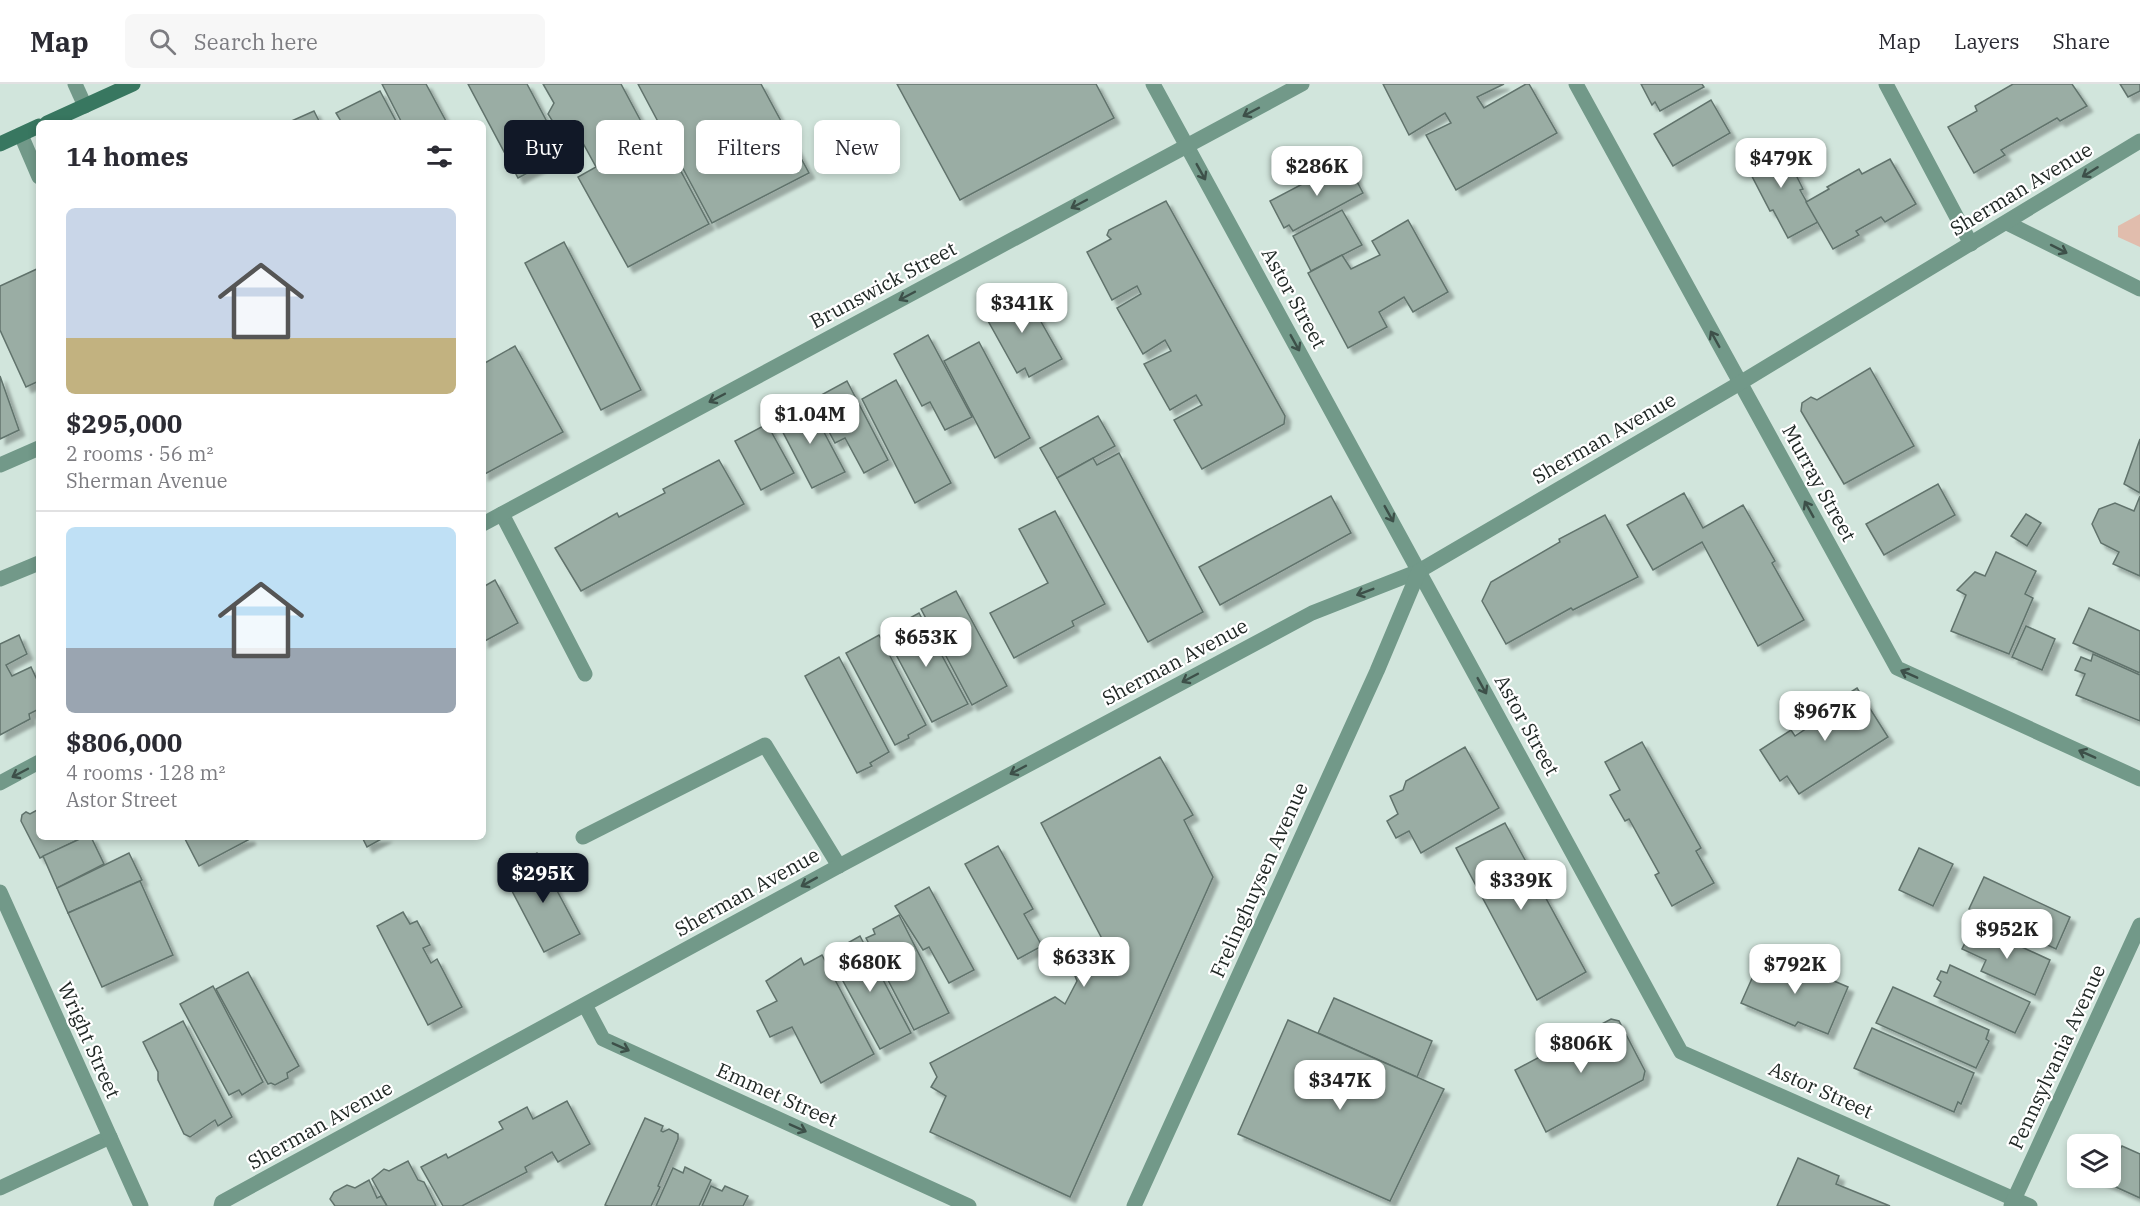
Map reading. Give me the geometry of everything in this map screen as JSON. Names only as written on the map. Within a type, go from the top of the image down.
[{"type":"main road","points":[[54,120],[133,84]]},
{"type":"main road","points":[[0,144],[36,128]]},
{"type":"street","points":[[75,84],[85,106]]},
{"type":"street","name":"Astor Street","points":[[1153,84],[1681,1052],[2013,1203],[2030,1206]]},
{"type":"street","name":"Brunswick Street","points":[[486,522],[1302,84]]},
{"type":"street","name":"Murray Street","points":[[1576,84],[1897,668],[2140,778]]},
{"type":"street","points":[[1886,84],[1971,244]]},
{"type":"street","points":[[21,135],[36,170]]},
{"type":"street","name":"Sherman Avenue","points":[[220,1206],[222,1202],[838,866],[1312,613],[1419,570],[1740,383],[2140,141]]},
{"type":"street","points":[[2007,223],[2140,289]]},
{"type":"street","points":[[0,465],[36,449]]},
{"type":"street","points":[[502,514],[585,674]]},
{"type":"street","points":[[0,579],[36,564]]},
{"type":"street","name":"Frelinghuysen Avenue","points":[[1134,1206],[1377,671],[1419,570]]},
{"type":"street","points":[[583,837],[765,745],[838,866]]},
{"type":"street","points":[[0,783],[36,764]]},
{"type":"street","name":"Wright Street","points":[[0,892],[141,1206]]},
{"type":"street","name":"Pennsylvania Avenue","points":[[2013,1203],[2140,925]]},
{"type":"street","name":"Emmet Street","points":[[585,1005],[603,1039],[969,1206]]},
{"type":"street","points":[[0,1188],[110,1137]]},
{"type":"shaded area","points":[[2140,214],[2140,247],[2118,237],[2118,226]]},
{"type":"building","points":[[382,84],[426,84],[445,120],[400,120]]},
{"type":"building","points":[[468,84],[527,84],[546,120],[504,120],[504,152]]},
{"type":"building","points":[[543,84],[621,84],[640,120],[596,120],[596,167],[584,145],[584,120],[552,120],[548,114],[554,103]]},
{"type":"building","points":[[638,84],[761,84],[780,120],[696,120],[696,174],[802,174],[802,160],[809,173],[712,223],[684,170],[684,120],[657,120]]},
{"type":"building","points":[[897,84],[1096,84],[1114,118],[960,200]]},
{"type":"building","points":[[1383,84],[1504,84],[1477,97],[1484,108],[1529,84],[1557,133],[1456,190],[1426,135],[1451,123],[1445,113],[1409,135]]},
{"type":"building","points":[[1641,84],[1702,84],[1704,87],[1660,111],[1655,102],[1652,105]]},
{"type":"building","points":[[2013,84],[2072,84],[2087,106],[2060,121],[2057,118],[2001,150],[2005,155],[1974,173],[1948,127],[1977,111],[1975,106]]},
{"type":"building","points":[[2120,84],[2140,84],[2140,91],[2128,97]]},
{"type":"building","points":[[380,91],[395,120],[340,120],[336,113]]},
{"type":"building","points":[[1711,100],[1730,133],[1673,166],[1654,134]]},
{"type":"building","points":[[314,111],[318,120],[294,120]]},
{"type":"building","points":[[1779,141],[1803,189],[1800,190],[1818,222],[1788,238],[1773,210],[1770,211],[1744,161]]},
{"type":"building","points":[[1890,159],[1916,204],[1885,222],[1881,217],[1856,231],[1859,235],[1833,249],[1806,202],[1859,169],[1862,174]]},
{"type":"building","points":[[1346,161],[1363,193],[1293,231],[1289,225],[1284,228],[1270,201]]},
{"type":"building","points":[[596,167],[596,174],[682,174],[709,224],[628,267],[578,177]]},
{"type":"building","points":[[1166,201],[1285,416],[1284,424],[1202,469],[1174,420],[1202,405],[1196,395],[1170,410],[1144,364],[1171,351],[1165,340],[1143,354],[1117,308],[1141,294],[1137,286],[1112,300],[1087,252],[1111,239],[1107,235],[1109,230]]},
{"type":"building","points":[[1342,210],[1362,245],[1311,271],[1293,236]]},
{"type":"building","points":[[1408,220],[1448,292],[1413,312],[1404,297],[1379,312],[1387,327],[1348,348],[1308,273],[1342,255],[1351,269],[1380,255],[1372,241]]},
{"type":"building","points":[[564,242],[641,390],[601,410],[525,263]]},
{"type":"building","points":[[36,269],[36,382],[26,387],[0,330],[0,286]]},
{"type":"building","points":[[1022,288],[1062,359],[1029,377],[1025,368],[1017,373],[982,310]]},
{"type":"building","points":[[928,335],[972,417],[945,430],[930,402],[922,406],[894,354]]},
{"type":"building","points":[[979,342],[1030,438],[995,458],[944,361]]},
{"type":"building","points":[[515,346],[563,432],[486,473],[486,362]]},
{"type":"building","points":[[1870,368],[1914,446],[1844,484],[1801,411],[1802,403],[1811,397],[1817,400]]},
{"type":"building","points":[[0,376],[19,430],[0,439]]},
{"type":"building","points":[[896,380],[951,483],[915,503],[862,399]]},
{"type":"building","points":[[847,381],[888,460],[864,473],[845,438],[835,443],[812,400]]},
{"type":"building","points":[[808,402],[845,472],[812,488],[776,419]]},
{"type":"building","points":[[1098,416],[1115,446],[1057,478],[1040,448]]},
{"type":"building","points":[[767,424],[794,473],[761,490],[735,441]]},
{"type":"building","points":[[2140,439],[2140,493],[2124,484]]},
{"type":"building","points":[[1119,453],[1203,612],[1148,642],[1057,478],[1093,458],[1097,465]]},
{"type":"building","points":[[719,460],[744,504],[581,591],[555,548],[617,513],[619,517],[665,493],[663,489]]},
{"type":"building","points":[[1938,484],[1955,515],[1884,555],[1866,524]]},
{"type":"building","points":[[1684,493],[1703,528],[1743,505],[1775,561],[1772,563],[1804,620],[1758,646],[1702,542],[1653,570],[1627,525]]},
{"type":"building","points":[[1331,496],[1351,533],[1220,605],[1199,567]]},
{"type":"building","points":[[2140,496],[2140,576],[2113,564],[2119,552],[2101,543],[2092,524],[2099,509],[2115,503],[2134,511]]},
{"type":"building","points":[[1055,511],[1105,604],[1072,621],[1074,626],[1014,658],[990,613],[1048,583],[1019,529]]},
{"type":"building","points":[[2026,514],[2041,523],[2027,546],[2011,536]]},
{"type":"building","points":[[1605,515],[1638,577],[1573,610],[1571,608],[1506,644],[1482,601],[1491,582],[1560,542],[1559,539]]},
{"type":"building","points":[[1996,552],[2036,571],[2025,594],[2033,598],[2009,654],[1951,631],[1966,595],[1957,590],[1975,572],[1985,576]]},
{"type":"building","points":[[495,580],[518,623],[486,640],[486,585]]},
{"type":"building","points":[[956,591],[1007,686],[972,705],[921,609]]},
{"type":"building","points":[[2089,608],[2140,631],[2140,673],[2073,643]]},
{"type":"building","points":[[919,613],[968,704],[932,722],[884,632]]},
{"type":"building","points":[[2026,626],[2055,639],[2042,670],[2012,657]]},
{"type":"building","points":[[19,635],[27,654],[6,665],[12,676],[31,667],[36,678],[36,710],[29,714],[30,719],[0,735],[0,644]]},
{"type":"building","points":[[879,635],[926,725],[895,745],[846,653]]},
{"type":"building","points":[[2093,654],[2140,675],[2140,721],[2076,695],[2085,674],[2075,670],[2081,657],[2091,661]]},
{"type":"building","points":[[839,657],[889,752],[870,763],[872,766],[857,773],[805,676]]},
{"type":"building","points":[[1857,688],[1888,737],[1799,794],[1787,776],[1780,781],[1760,750],[1791,730],[1795,736],[1807,728],[1803,722]]},
{"type":"building","points":[[1642,742],[1701,848],[1696,851],[1714,883],[1672,906],[1655,875],[1659,873],[1629,819],[1625,821],[1610,795],[1620,790],[1605,762]]},
{"type":"building","points":[[1465,747],[1499,808],[1421,853],[1409,831],[1396,838],[1387,821],[1398,814],[1390,796],[1403,790],[1406,781]]},
{"type":"building","points":[[1160,757],[1193,815],[1184,820],[1213,877],[1070,1197],[930,1132],[946,1096],[931,1087],[937,1077],[930,1063],[1055,997],[1065,1004],[1077,981],[1073,971],[1109,952],[1041,823]]},
{"type":"building","points":[[36,811],[36,840],[78,840],[40,858],[21,821],[22,815],[26,812],[30,814]]},
{"type":"building","points":[[1505,823],[1586,972],[1537,1000],[1456,848]]},
{"type":"building","points":[[78,840],[92,840],[104,864],[57,888],[43,856]]},
{"type":"building","points":[[186,840],[248,840],[199,866]]},
{"type":"building","points":[[364,840],[380,840],[367,847]]},
{"type":"building","points":[[998,846],[1033,909],[1024,914],[1042,946],[1018,959],[965,864]]},
{"type":"building","points":[[1919,848],[1953,864],[1933,906],[1899,890]]},
{"type":"building","points":[[129,853],[142,880],[68,913],[57,888]]},
{"type":"building","points":[[537,853],[580,934],[544,952],[512,891],[520,886],[511,867]]},
{"type":"building","points":[[1984,877],[2070,917],[2056,949],[1969,909]]},
{"type":"building","points":[[140,881],[173,955],[102,987],[68,913]]},
{"type":"building","points":[[929,887],[974,970],[949,983],[929,947],[923,950],[895,906]]},
{"type":"building","points":[[403,912],[410,924],[417,921],[430,945],[423,948],[431,963],[437,959],[462,1007],[428,1025],[377,926]]},
{"type":"building","points":[[899,915],[949,1013],[914,1030],[866,938],[875,934],[873,929]]},
{"type":"building","points":[[1974,925],[2050,960],[2035,995],[1981,971],[1986,960],[1962,949]]},
{"type":"building","points":[[860,936],[911,1033],[880,1049],[831,959],[840,954],[837,949]]},
{"type":"building","points":[[822,955],[874,1054],[821,1083],[792,1027],[770,1037],[757,1011],[777,1001],[766,981],[801,958],[804,965]]},
{"type":"building","points":[[1762,956],[1792,968],[1794,964],[1848,987],[1828,1034],[1798,1022],[1795,1026],[1741,1003]]},
{"type":"building","points":[[1950,965],[2030,1002],[2015,1033],[1934,996],[1941,982],[1937,979],[1941,971],[1947,973]]},
{"type":"building","points":[[248,972],[299,1066],[287,1073],[288,1078],[275,1085],[268,1084],[216,989]]},
{"type":"building","points":[[213,986],[263,1082],[242,1095],[239,1090],[229,1095],[180,1004]]},
{"type":"building","points":[[1893,987],[1989,1030],[1986,1039],[1989,1041],[1976,1068],[1876,1023]]},
{"type":"building","points":[[1334,998],[1432,1041],[1417,1077],[1318,1033]]},
{"type":"building","points":[[1611,1019],[1619,1021],[1645,1071],[1643,1080],[1546,1132],[1515,1070]]},
{"type":"building","points":[[1288,1020],[1444,1089],[1390,1201],[1238,1134]]},
{"type":"building","points":[[183,1021],[232,1117],[218,1126],[215,1120],[190,1137],[184,1134],[143,1042]]},
{"type":"building","points":[[1872,1028],[1974,1073],[1961,1104],[1958,1102],[1954,1112],[1854,1068]]},
{"type":"building","points":[[567,1101],[590,1144],[558,1162],[552,1152],[525,1167],[527,1172],[462,1206],[443,1206],[421,1167],[446,1154],[448,1158],[503,1129],[499,1122],[527,1107],[533,1119]]},
{"type":"building","points":[[645,1118],[663,1126],[661,1131],[663,1132],[669,1129],[678,1134],[658,1186],[660,1187],[651,1206],[605,1205]]},
{"type":"building","points":[[2122,1146],[2140,1154],[2140,1198],[2118,1188],[2121,1188]]},
{"type":"building","points":[[1798,1158],[1839,1176],[1836,1184],[1890,1206],[1777,1206]]},
{"type":"building","points":[[408,1161],[418,1180],[424,1182],[436,1206],[387,1206],[372,1179],[384,1169],[389,1171]]},
{"type":"building","points":[[685,1167],[711,1180],[699,1206],[656,1206],[673,1168],[683,1173]]},
{"type":"building","points":[[369,1180],[377,1198],[381,1196],[387,1206],[335,1206],[330,1199],[334,1192],[347,1185],[355,1188]]},
{"type":"building","points":[[711,1186],[722,1191],[725,1186],[748,1196],[743,1206],[702,1206]]}]
